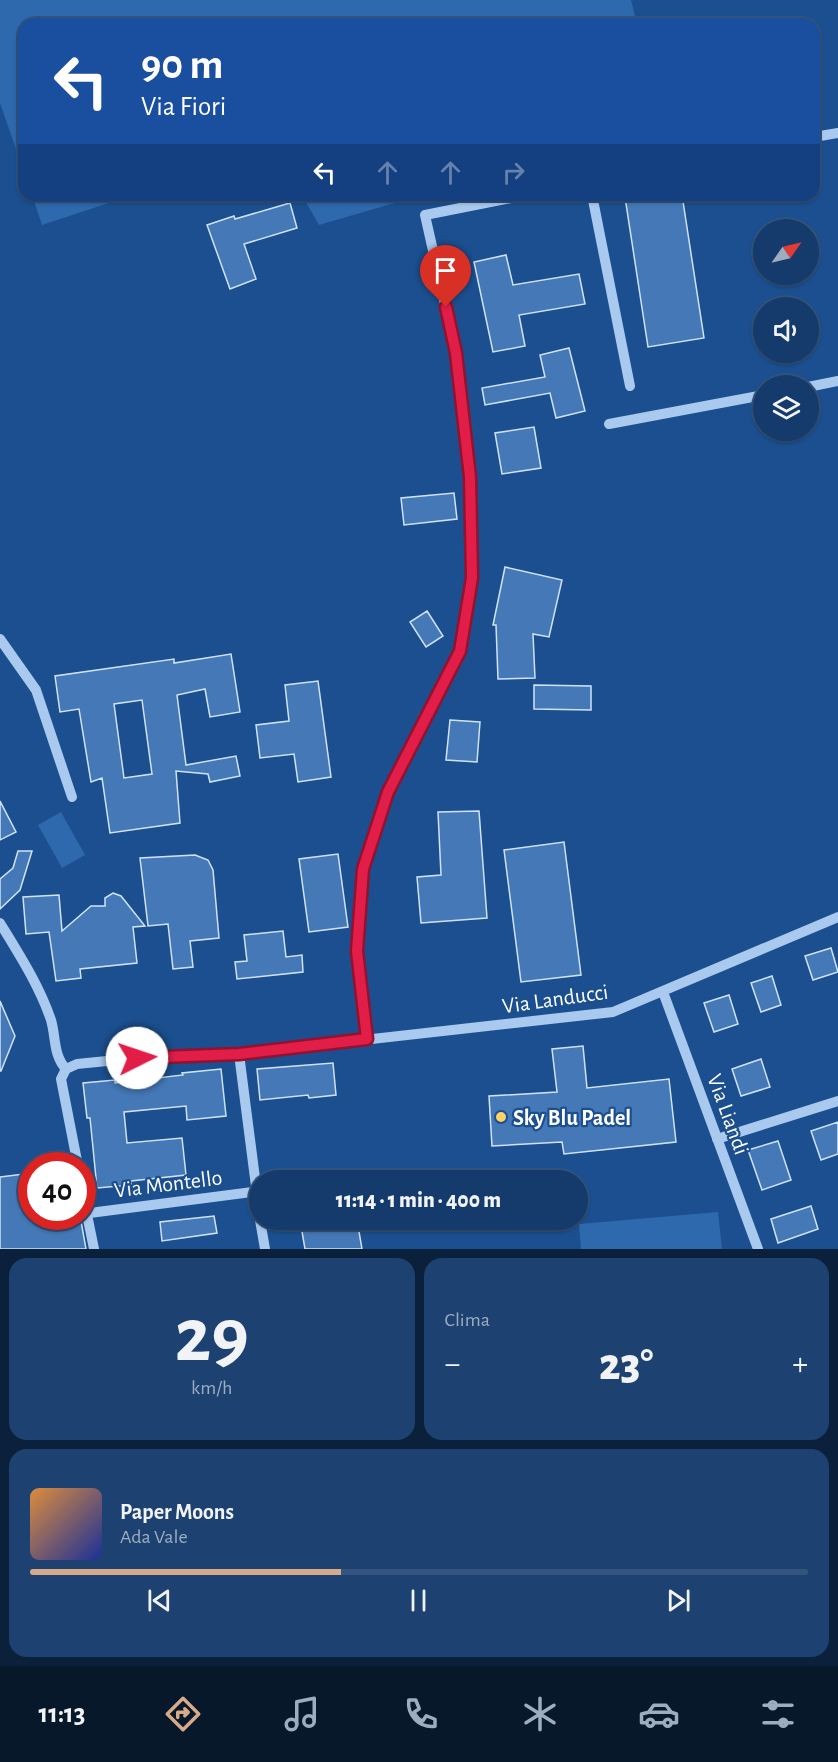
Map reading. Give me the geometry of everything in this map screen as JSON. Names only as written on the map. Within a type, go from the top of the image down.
[{"type":"street","points":[[820,136],[838,133]]},
{"type":"street","points":[[367,1039],[357,951],[363,869],[388,792],[460,651],[472,578],[470,477],[456,353],[425,215],[496,201]]},
{"type":"street","points":[[593,201],[630,386]]},
{"type":"street","points":[[819,385],[838,381]]},
{"type":"street","points":[[609,424],[753,397]]},
{"type":"street","points":[[0,639],[36,690],[72,797]]},
{"type":"street","name":"Via Landucci","points":[[66,1069],[77,1064],[157,1056],[239,1054],[613,1012],[838,917]]},
{"type":"street","points":[[0,923],[31,975],[51,1021],[58,1058],[66,1069],[62,1079],[75,1152]]},
{"type":"street","name":"Via Liandi","points":[[663,992],[758,1249]]},
{"type":"street","points":[[239,1054],[254,1170]]},
{"type":"street","points":[[717,1140],[838,1101]]},
{"type":"street","name":"Via Montello","points":[[96,1213],[249,1192]]},
{"type":"street","points":[[89,1230],[94,1249]]},
{"type":"street","points":[[262,1230],[265,1249]]},
{"type":"shaded area","points":[[0,0],[631,0],[636,18],[18,18],[18,155],[0,103]]},
{"type":"shaded area","points":[[34,201],[115,201],[42,225]]},
{"type":"shaded area","points":[[305,201],[406,201],[391,204],[319,225]]},
{"type":"shaded area","points":[[61,812],[85,855],[62,868],[38,825]]},
{"type":"shaded area","points":[[718,1212],[722,1249],[581,1249],[579,1230],[588,1230],[588,1223]]},
{"type":"building","points":[[626,201],[683,201],[704,338],[648,347]]},
{"type":"building","points":[[290,203],[297,228],[244,244],[256,279],[230,289],[207,225]]},
{"type":"building","points":[[506,255],[513,285],[579,274],[585,304],[519,315],[525,346],[493,352],[474,262]]},
{"type":"building","points":[[569,348],[585,411],[556,418],[550,393],[485,405],[482,388],[545,377],[540,355]]},
{"type":"building","points":[[534,427],[541,468],[502,474],[495,433]]},
{"type":"building","points":[[454,493],[457,519],[404,525],[401,498]]},
{"type":"building","points":[[505,567],[562,580],[549,637],[533,634],[535,678],[498,679],[496,625],[493,625]]},
{"type":"building","points":[[427,611],[443,636],[426,647],[410,622]]},
{"type":"building","points":[[231,654],[240,712],[210,717],[205,689],[177,695],[186,765],[236,756],[240,776],[210,782],[208,774],[176,771],[180,823],[110,833],[102,778],[91,782],[79,709],[60,712],[55,676],[174,659],[174,663]],"holes":[[[142,700],[152,774],[124,778],[114,704]]]},
{"type":"building","points":[[318,681],[331,777],[298,782],[294,754],[260,758],[256,725],[289,721],[285,685]]},
{"type":"building","points":[[534,685],[591,686],[591,710],[534,709]]},
{"type":"building","points":[[450,720],[480,722],[477,762],[446,760]]},
{"type":"building","points":[[0,801],[16,832],[0,840]]},
{"type":"building","points":[[479,811],[487,918],[421,923],[417,877],[441,875],[438,812]]},
{"type":"building","points":[[564,842],[581,975],[521,982],[504,850]]},
{"type":"building","points":[[18,851],[32,851],[20,890],[0,909],[0,879],[13,868]]},
{"type":"building","points":[[338,854],[348,927],[309,932],[299,859]]},
{"type":"building","points":[[195,855],[208,860],[213,870],[219,938],[190,941],[193,967],[173,969],[168,924],[148,926],[140,858]]},
{"type":"building","points":[[113,893],[121,896],[145,926],[133,927],[137,963],[80,969],[81,978],[56,981],[49,932],[26,934],[23,897],[59,895],[62,931],[91,906],[105,906],[105,898]]},
{"type":"building","points":[[283,931],[286,957],[302,955],[303,972],[237,979],[235,962],[247,961],[244,935]]},
{"type":"building","points":[[831,948],[838,972],[813,980],[805,956]]},
{"type":"building","points":[[772,976],[781,1005],[761,1012],[751,983]]},
{"type":"building","points":[[729,995],[738,1024],[714,1032],[704,1003]]},
{"type":"building","points":[[0,1001],[15,1036],[1,1071],[0,1071]]},
{"type":"building","points":[[583,1046],[587,1088],[669,1079],[676,1142],[564,1154],[562,1142],[492,1146],[489,1096],[557,1092],[552,1049]]},
{"type":"building","points":[[761,1059],[770,1087],[741,1096],[732,1069]]},
{"type":"building","points":[[333,1063],[336,1095],[309,1098],[308,1095],[260,1100],[257,1069]]},
{"type":"building","points":[[221,1069],[226,1116],[187,1120],[186,1106],[124,1112],[127,1143],[182,1138],[186,1175],[131,1181],[131,1185],[97,1188],[96,1152],[93,1152],[83,1083],[115,1080],[115,1083],[183,1075],[182,1073]]},
{"type":"building","points":[[838,1122],[838,1154],[821,1160],[811,1131]]},
{"type":"building","points":[[778,1141],[791,1180],[762,1190],[748,1150]]},
{"type":"building","points":[[18,1175],[18,1230],[83,1230],[86,1249],[0,1249],[0,1177]]},
{"type":"building","points":[[811,1206],[818,1229],[778,1243],[771,1219]]},
{"type":"building","points":[[214,1216],[217,1233],[162,1241],[160,1222]]},
{"type":"building","points":[[302,1230],[359,1230],[362,1249],[305,1249]]},
{"type":"place","name":"Sky Blu Padel","points":[[501,1117]]},
{"type":"route","points":[[137,1058],[239,1054],[367,1039],[357,951],[363,869],[388,792],[460,651],[472,578],[470,477],[456,353],[446,307]]}]
